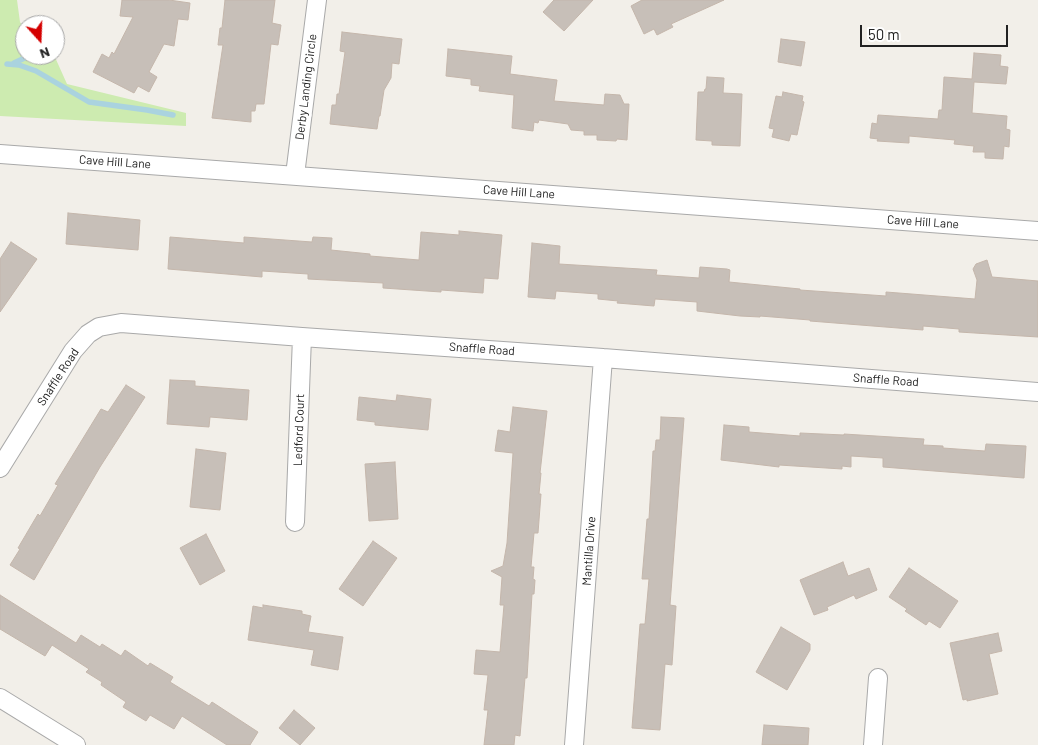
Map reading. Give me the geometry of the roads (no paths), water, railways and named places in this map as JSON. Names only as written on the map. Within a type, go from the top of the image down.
[{"type":"street","name":"Derby Landing Circle","points":[[295,175],[317,0]]},
{"type":"street","name":"Cave Hill Lane","points":[[0,154],[1038,231]]},
{"type":"street","name":"Snaffle Road","points":[[0,468],[73,351],[88,334],[99,327],[121,322],[1038,392]]},
{"type":"street","name":"Ledford Court","points":[[295,522],[302,337]]},
{"type":"street","name":"Mantilla Drive","points":[[574,745],[603,358]]},
{"type":"street","points":[[873,745],[878,678]]},
{"type":"street","points":[[0,698],[76,745]]},
{"type":"waterway","points":[[7,64],[19,65],[36,71],[89,102],[173,115]]}]
